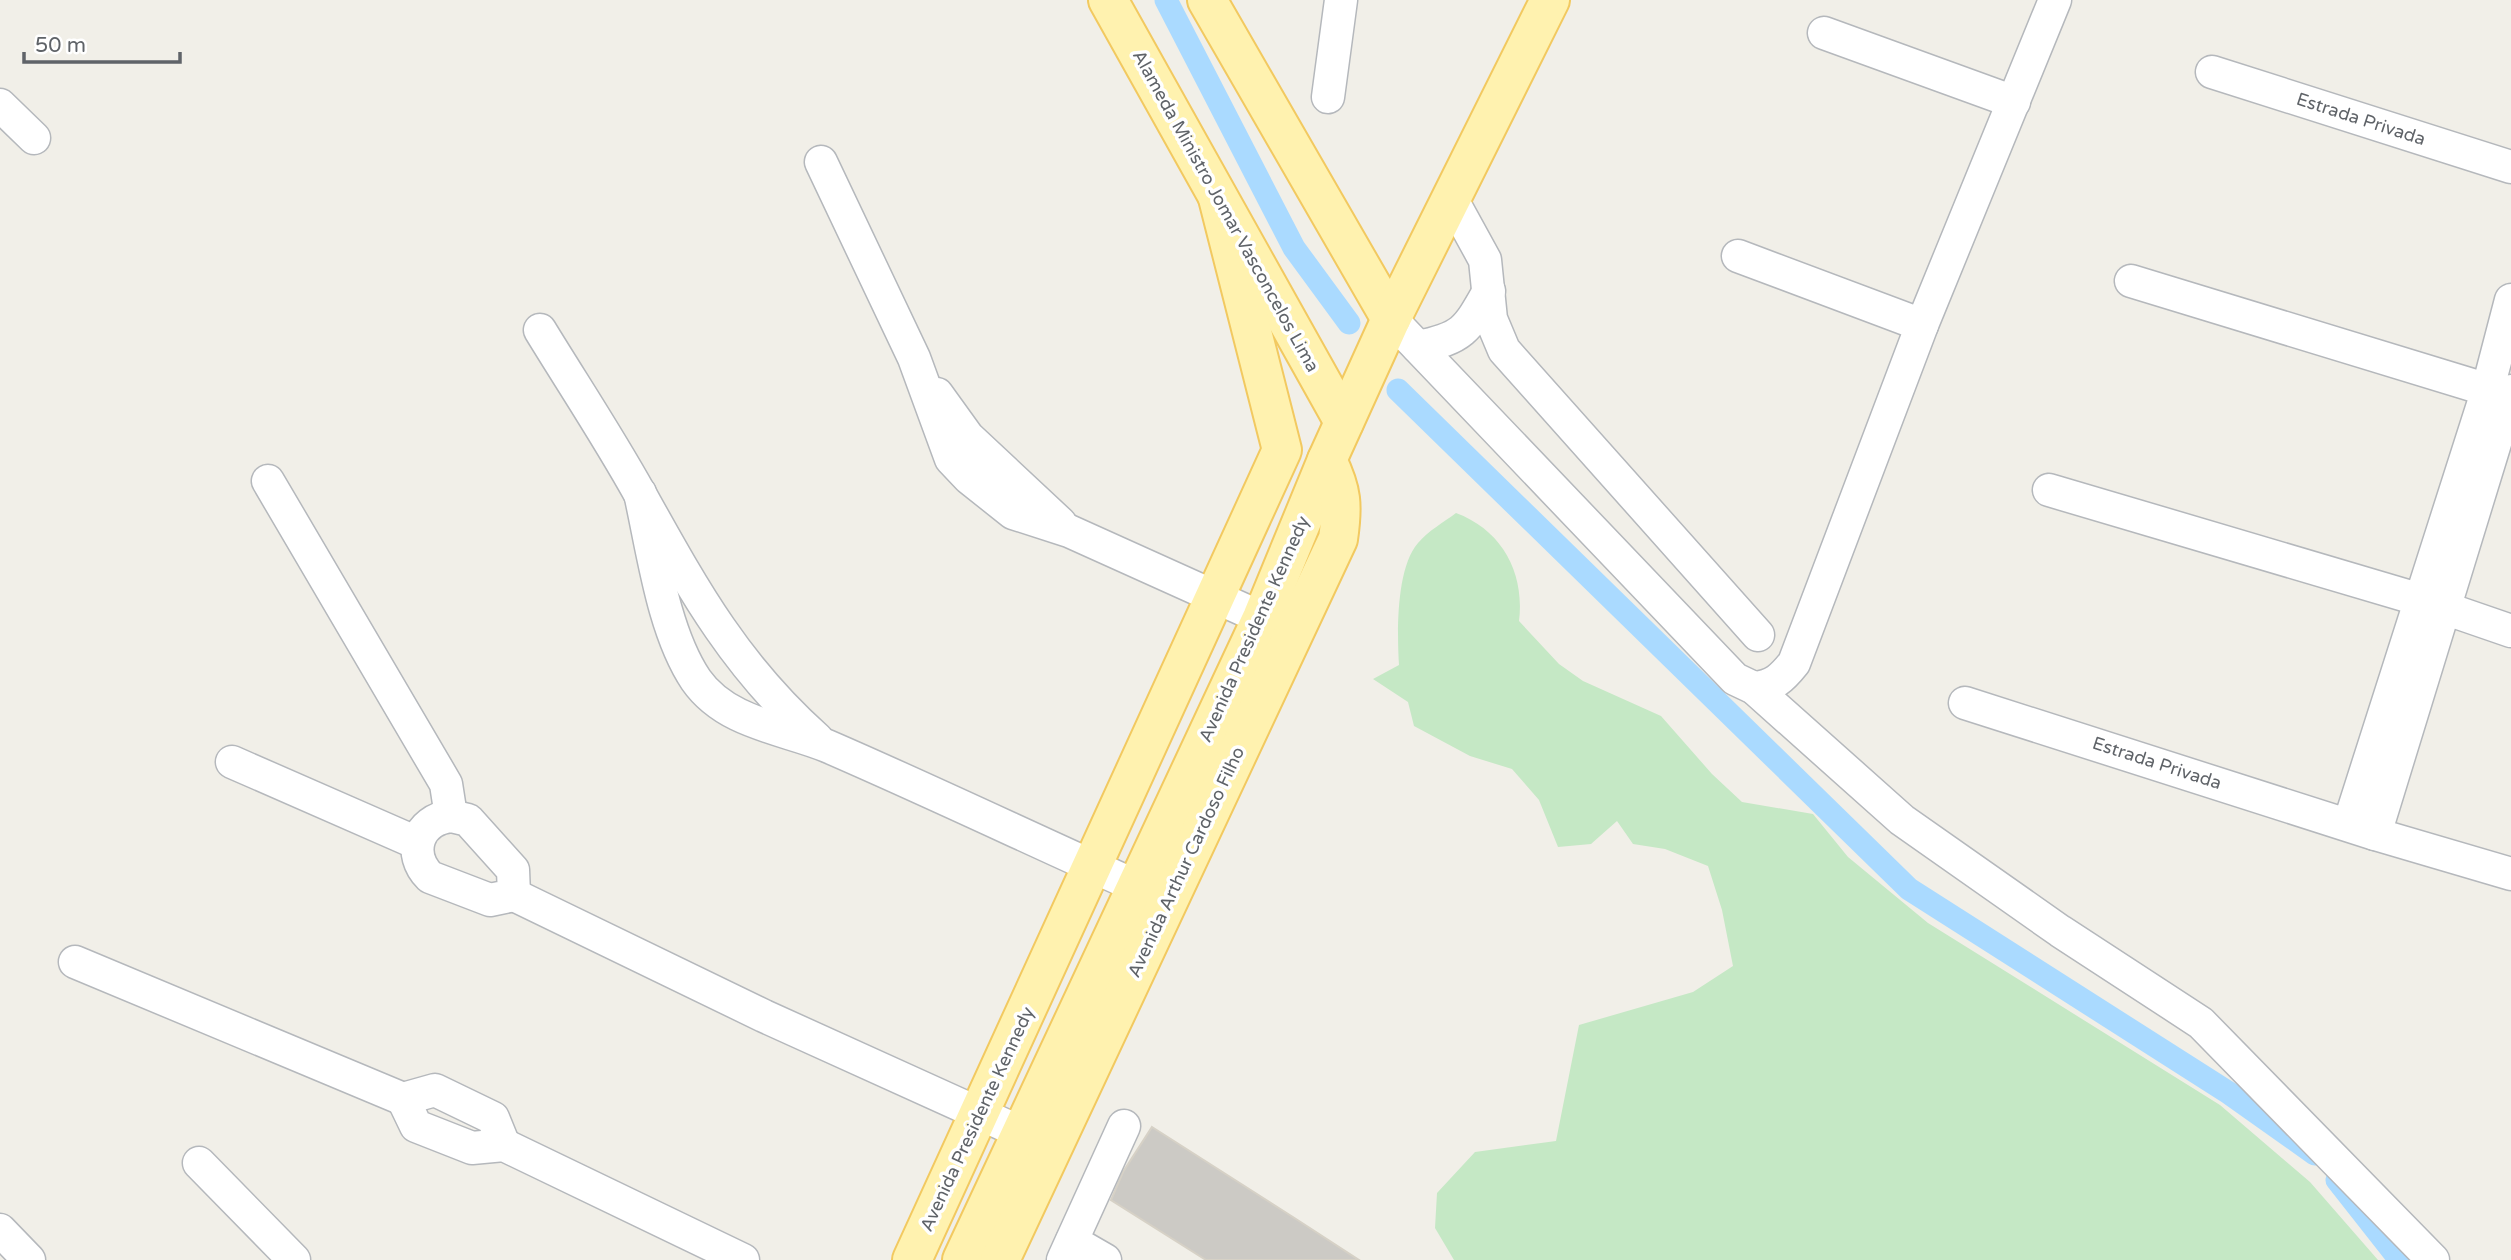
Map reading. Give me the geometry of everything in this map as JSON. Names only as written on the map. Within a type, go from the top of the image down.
[{"type":"main road","name":"Alameda Ministro Jomar Vasconcelos Lima","points":[[1108,0],[1344,422]]},
{"type":"main road","points":[[1207,0],[1391,319]]},
{"type":"main road","name":"Avenida Presidente Kennedy","points":[[962,1260],[1262,618],[1327,460],[1391,319],[1550,0]]},
{"type":"main road","name":"Avenida Presidente Kennedy","points":[[912,1260],[1282,450],[1218,198]]},
{"type":"main road","name":"Avenida Arthur Cardoso Filho","points":[[1000,1260],[1338,539],[1343,507],[1339,485],[1327,460]]},
{"type":"street","points":[[1328,97],[1341,0]]},
{"type":"street","points":[[1742,682],[1738,653],[1777,646],[1811,618],[1922,326],[2055,0]]},
{"type":"street","points":[[1824,33],[2014,102]]},
{"type":"street","name":"Estrada Privada","points":[[2212,72],[2511,167]]},
{"type":"street","points":[[0,105],[34,138]]},
{"type":"street","points":[[821,162],[914,358],[951,459],[969,478],[1013,513],[1069,531],[1262,618]]},
{"type":"street","points":[[1451,198],[1485,260],[1491,319],[1504,350],[1777,646],[1793,726]]},
{"type":"street","points":[[1738,256],[1922,326]]},
{"type":"street","points":[[2131,281],[2505,394]]},
{"type":"street","points":[[1418,347],[1450,340],[1470,324],[1489,291]]},
{"type":"street","points":[[2362,829],[2433,605],[2505,394],[2511,300]]},
{"type":"street","points":[[1391,319],[1742,682],[1902,820],[2060,930],[2202,1023],[2433,1260]]},
{"type":"street","points":[[540,330],[639,493],[698,598],[764,686],[824,745]]},
{"type":"street","points":[[268,481],[446,784],[451,816]]},
{"type":"street","points":[[2049,490],[2511,631]]},
{"type":"street","points":[[639,493],[678,647],[704,689],[716,701],[760,725],[824,745],[1136,886]]},
{"type":"street","points":[[1742,682],[1769,686],[1781,679],[1777,646]]},
{"type":"street","points":[[704,689],[741,657]]},
{"type":"street","name":"Estrada Privada","points":[[1965,703],[2511,874]]},
{"type":"street","points":[[232,762],[417,843]]},
{"type":"street","points":[[514,895],[513,870],[468,820],[441,817],[426,826],[417,843],[419,862],[430,877],[490,900],[514,895],[630,953],[1020,1132]]},
{"type":"street","points":[[75,962],[403,1099],[435,1090],[493,1118],[504,1144],[743,1260]]},
{"type":"street","points":[[1105,1260],[1067,1251],[1124,1126]]},
{"type":"street","points":[[199,1163],[294,1260]]},
{"type":"street","points":[[0,1230],[29,1260]]},
{"type":"green space","points":[[1456,513],[1486,530],[1507,555],[1518,586],[1519,621],[1559,664],[1583,681],[1661,716],[1712,774],[1742,802],[1813,814],[1848,857],[1928,923],[2220,1105],[2310,1182],[2378,1260],[1454,1260],[1435,1228],[1437,1193],[1475,1152],[1556,1141],[1579,1025],[1693,992],[1733,966],[1722,910],[1708,866],[1665,849],[1633,844],[1617,821],[1591,844],[1558,847],[1539,800],[1512,769],[1470,756],[1414,726],[1408,702],[1373,679],[1399,665],[1400,601],[1405,568],[1411,554],[1426,535]]},
{"type":"building","points":[[1152,1127],[1359,1260],[1206,1260],[1111,1200],[1123,1172]]},
{"type":"waterway","points":[[1166,0],[1294,248],[1349,323]]},
{"type":"waterway","points":[[1398,390],[1909,889],[2229,1093],[2315,1154]]},
{"type":"waterway","points":[[2337,1180],[2400,1260]]}]
